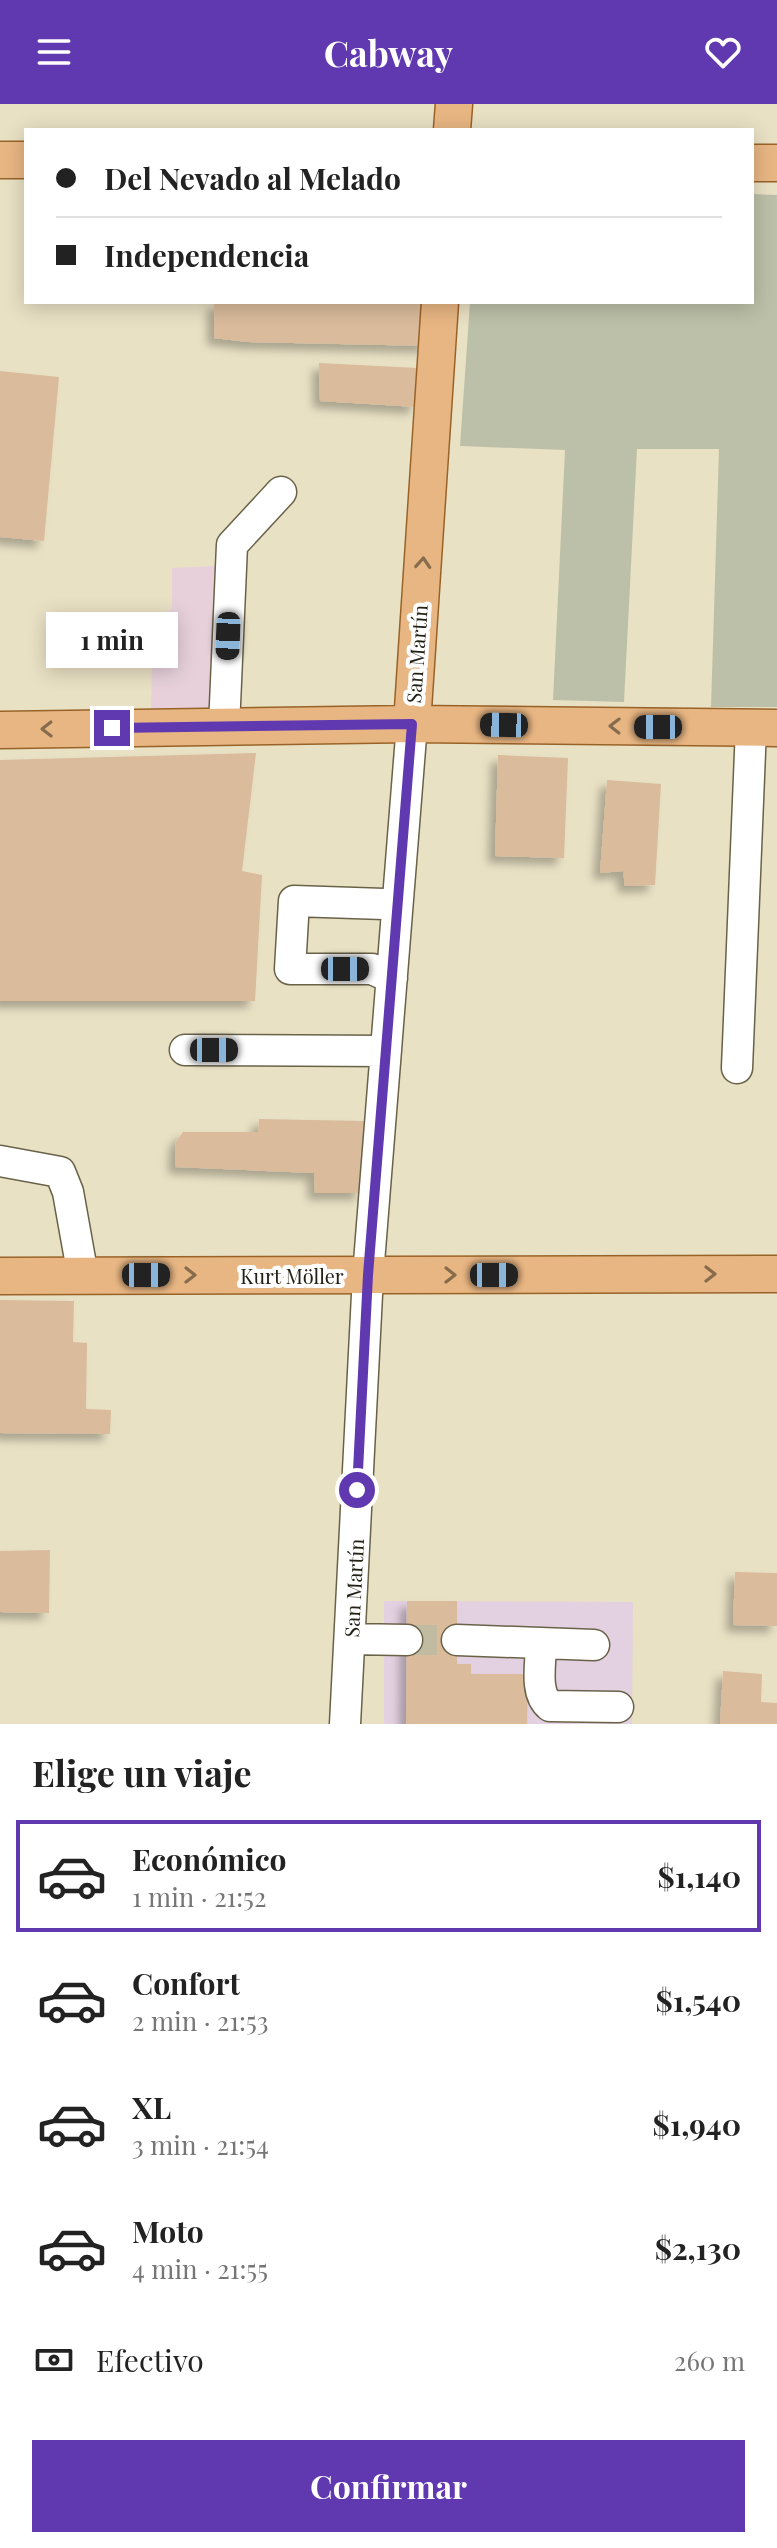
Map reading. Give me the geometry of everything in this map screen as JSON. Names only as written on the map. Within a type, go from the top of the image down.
[{"type":"main road","points":[[452,128],[454,104]]},
{"type":"main road","points":[[0,160],[24,160]]},
{"type":"main road","points":[[754,163],[777,163]]},
{"type":"main road","name":"San Martín","points":[[412,724],[440,304]]},
{"type":"main road","points":[[0,730],[412,724],[764,728]]},
{"type":"main road","name":"Kurt Möller","points":[[0,1276],[777,1274]]},
{"type":"street","points":[[224,727],[232,545],[281,492]]},
{"type":"street","name":"San Martín","points":[[345,1724],[368,1275],[412,724]]},
{"type":"street","points":[[737,1068],[764,728]]},
{"type":"street","points":[[392,978],[372,969],[290,969],[294,901],[384,904],[397,901]]},
{"type":"street","points":[[185,1050],[386,1051]]},
{"type":"street","points":[[0,1161],[60,1172],[68,1192],[83,1276]]},
{"type":"street","points":[[350,1639],[407,1640]]},
{"type":"street","points":[[457,1640],[594,1645]]},
{"type":"street","points":[[541,1644],[541,1695],[546,1703],[550,1706],[618,1707]]},
{"type":"shaded area","points":[[237,565],[236,709],[151,711],[153,620],[172,609],[172,568]]},
{"type":"shaded area","points":[[384,1601],[633,1602],[632,1724],[384,1724]]},
{"type":"green space","points":[[754,194],[777,195],[777,707],[711,707],[719,449],[637,449],[624,702],[553,700],[565,450],[460,446],[470,304],[754,304]]},
{"type":"building","points":[[214,304],[428,304],[430,346],[248,342],[214,338]]},
{"type":"building","points":[[319,363],[418,368],[417,407],[320,401]]},
{"type":"building","points":[[0,371],[59,377],[44,541],[0,537]]},
{"type":"building","points":[[256,753],[242,871],[262,875],[255,1001],[0,1001],[0,760]]},
{"type":"building","points":[[498,755],[568,758],[564,858],[495,856]]},
{"type":"building","points":[[607,780],[661,784],[655,885],[625,886],[623,871],[600,873]]},
{"type":"building","points":[[259,1119],[365,1121],[362,1193],[315,1193],[314,1173],[175,1167],[176,1142],[183,1132],[258,1132]]},
{"type":"building","points":[[0,1300],[74,1301],[73,1342],[87,1343],[86,1409],[111,1410],[110,1434],[0,1433]]},
{"type":"building","points":[[50,1550],[49,1613],[0,1612],[0,1551]]},
{"type":"building","points":[[735,1572],[777,1573],[777,1626],[733,1625]]},
{"type":"building","points":[[407,1601],[457,1601],[457,1664],[471,1664],[471,1674],[528,1674],[527,1724],[406,1724]]},
{"type":"building","points":[[723,1671],[762,1674],[761,1702],[777,1703],[777,1724],[720,1724]]},
{"type":"tunnel","points":[[407,1640],[457,1640]]},
{"type":"route","points":[[112,728],[412,724],[368,1275],[357,1490]]}]
